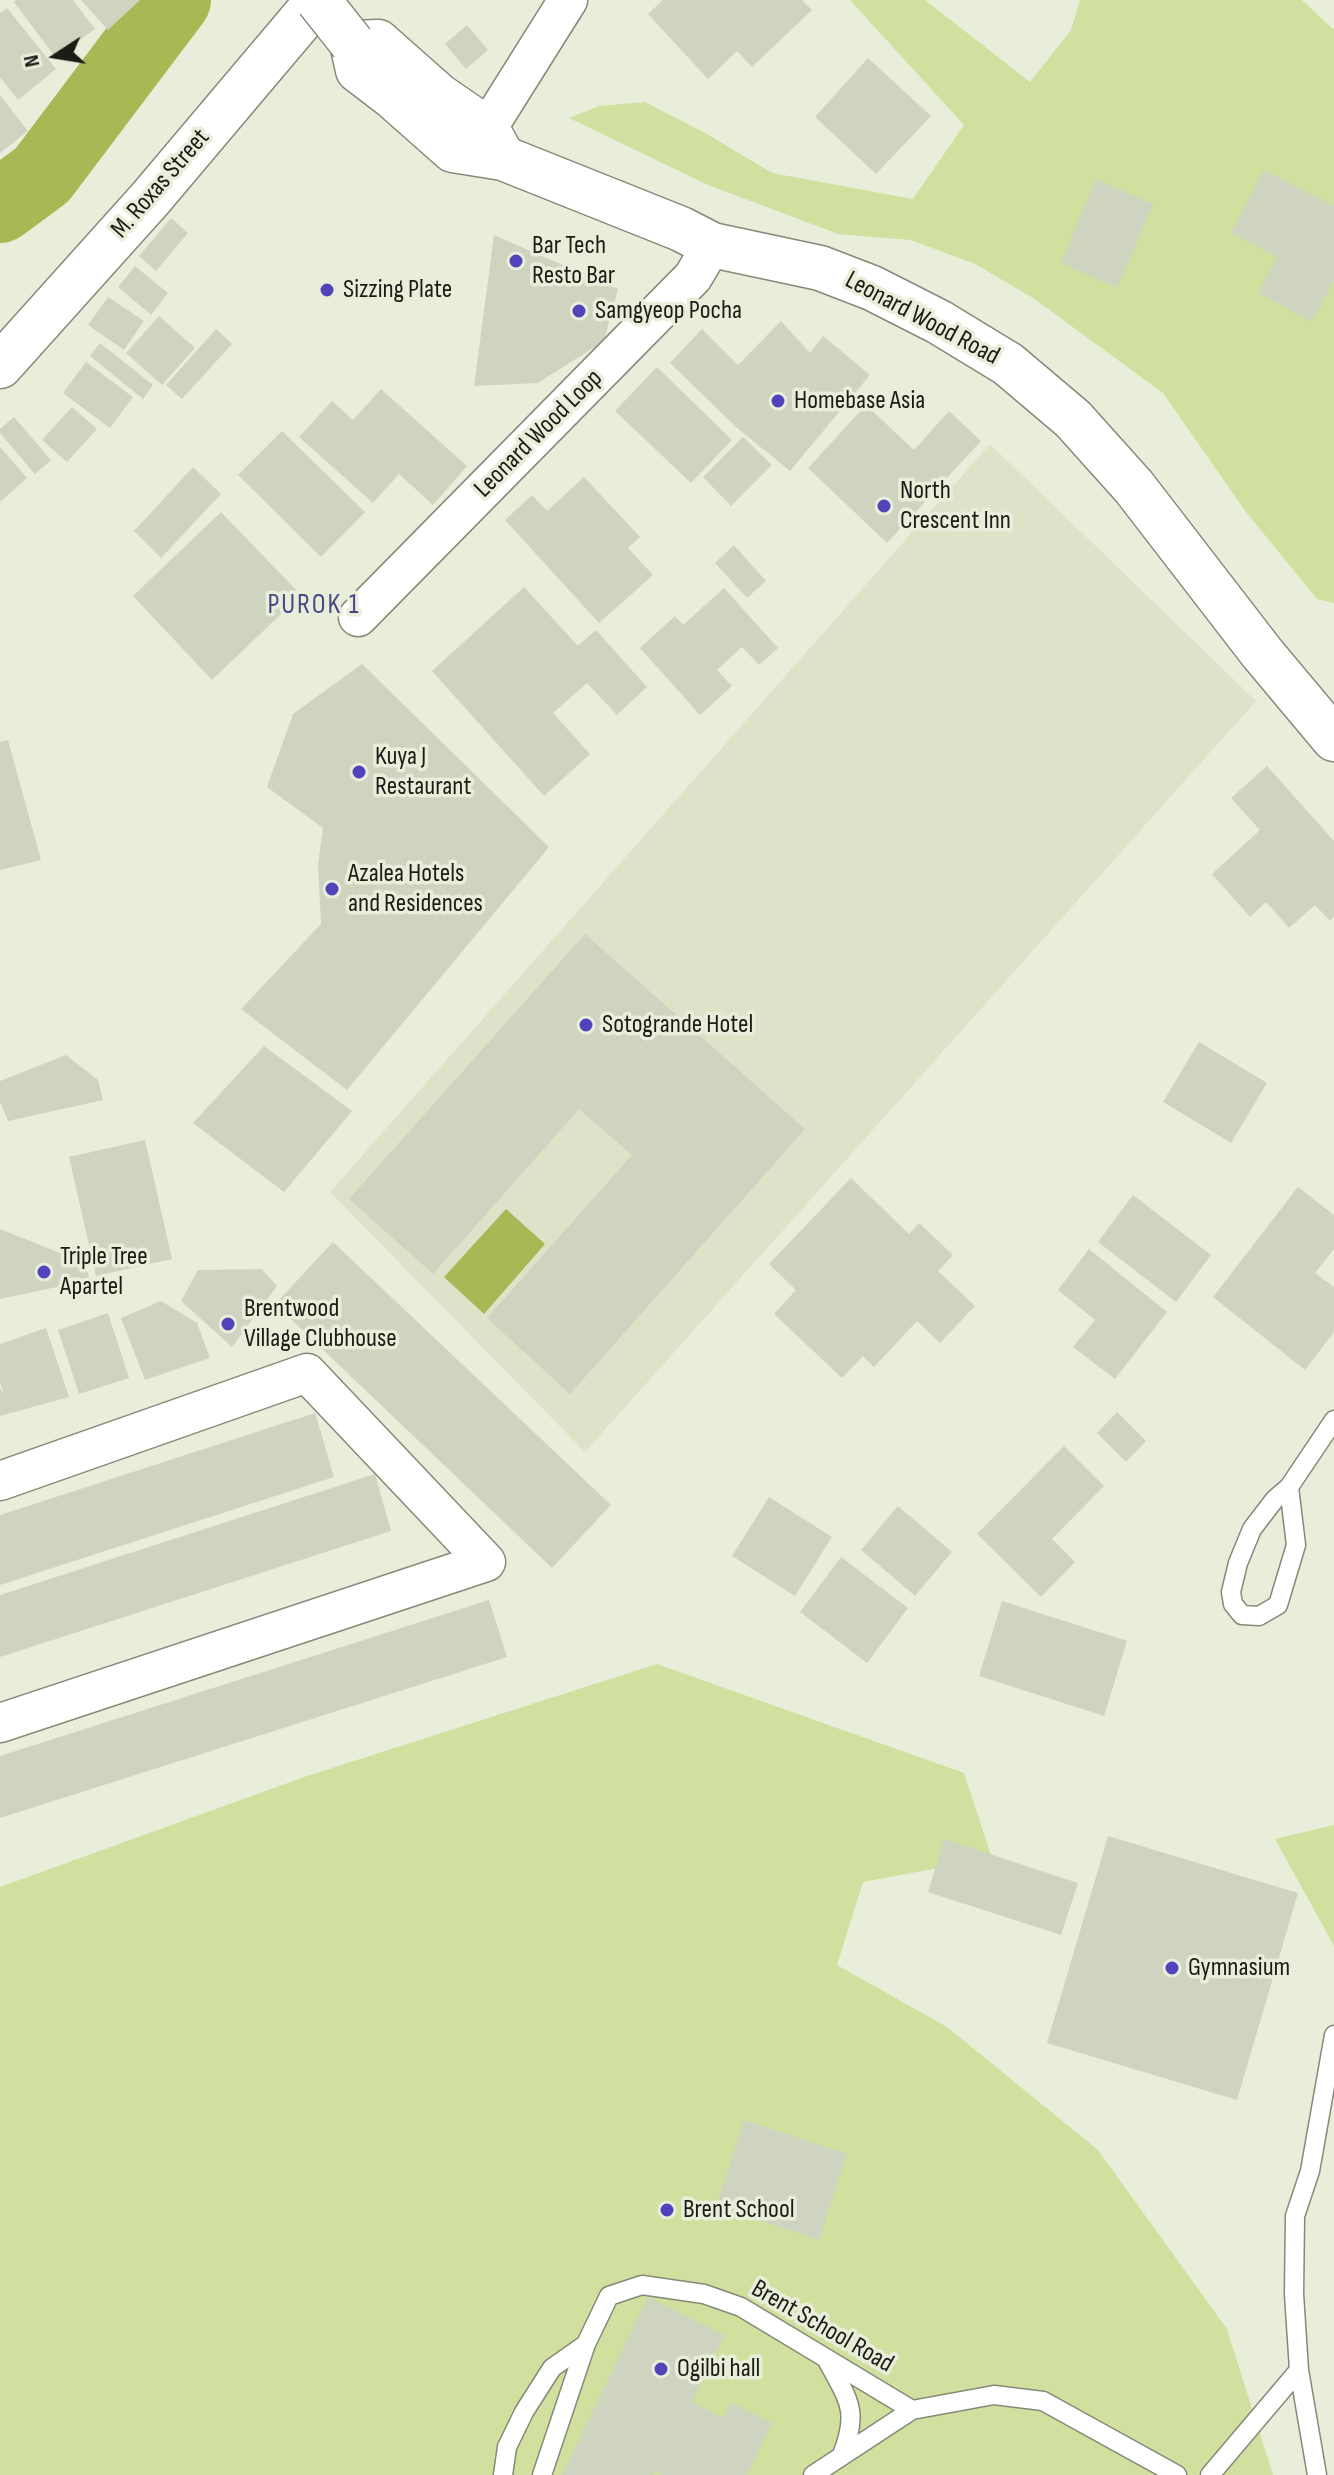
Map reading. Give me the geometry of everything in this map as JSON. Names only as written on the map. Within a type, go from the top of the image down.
[{"type":"main road","name":"Leonard Wood Road","points":[[318,0],[352,43],[358,70],[453,150],[495,143],[712,245],[820,268],[872,288],[939,322],[1008,364],[1073,419],[1134,487],[1262,653],[1334,739]]},
{"type":"main road","name":"M. Roxas Street","points":[[0,366],[150,199],[318,0]]},
{"type":"street","points":[[495,143],[568,0]]},
{"type":"street","name":"Leonard Wood Loop","points":[[358,617],[693,277],[712,245]]},
{"type":"street","points":[[0,1481],[307,1373],[486,1562],[0,1723]]},
{"type":"lane","points":[[1289,1487],[1296,1545],[1278,1605],[1259,1616],[1242,1615],[1233,1604],[1231,1592],[1238,1563],[1252,1529],[1275,1499],[1289,1487],[1334,1420]]},
{"type":"lane","points":[[1317,2475],[1299,2370],[1294,2294],[1295,2216],[1310,2171],[1334,2035]]},
{"type":"lane","name":"Brent School Road","points":[[542,2475],[586,2344],[609,2296],[642,2285],[704,2294],[741,2307],[912,2410]]},
{"type":"lane","points":[[503,2475],[507,2447],[524,2412],[552,2368],[586,2344]]},
{"type":"lane","points":[[826,2360],[849,2401],[851,2431],[842,2455]]},
{"type":"lane","points":[[1210,2475],[1299,2370]]},
{"type":"lane","points":[[813,2475],[912,2410],[994,2395],[1043,2401],[1177,2475]]},
{"type":"shaded area","points":[[850,0],[925,0],[1030,82],[1071,30],[1080,0],[1302,0],[1334,30],[1334,603],[1317,599],[1246,512],[1163,393],[1033,298],[975,264],[911,240],[838,234],[708,185],[569,118],[599,106],[645,102],[772,173],[913,199],[964,125]]},
{"type":"shaded area","points":[[990,444],[1256,701],[585,1452],[330,1192]]},
{"type":"shaded area","points":[[506,1209],[545,1244],[484,1314],[444,1277]]},
{"type":"shaded area","name":"Brent School","points":[[657,1664],[964,1773],[992,1858],[863,1882],[837,1965],[947,2027],[1098,2150],[1227,2329],[1273,2475],[0,2475],[0,1887],[307,1776]]},
{"type":"shaded area","points":[[1334,1825],[1334,1946],[1275,1839]]},
{"type":"building","points":[[73,0],[95,29],[56,58],[14,2]]},
{"type":"building","points":[[81,0],[140,0],[108,30]]},
{"type":"building","points":[[663,0],[802,0],[812,10],[752,67],[737,51],[708,79],[648,14]]},
{"type":"building","points":[[7,8],[56,69],[18,100],[0,77],[0,13]]},
{"type":"building","points":[[467,25],[488,50],[466,69],[445,44]]},
{"type":"building","points":[[868,58],[931,116],[876,174],[815,117]]},
{"type":"building","points":[[0,95],[28,131],[0,153]]},
{"type":"building","points":[[1264,170],[1334,206],[1334,280],[1312,322],[1258,293],[1277,257],[1231,233]]},
{"type":"building","points":[[1096,179],[1153,204],[1117,288],[1061,263]]},
{"type":"building","points":[[171,218],[188,233],[156,271],[139,256]]},
{"type":"building","points":[[494,235],[618,289],[604,341],[538,383],[474,386]]},
{"type":"building","points":[[135,266],[168,293],[151,315],[118,287]]},
{"type":"building","points":[[108,297],[144,321],[124,350],[88,325]]},
{"type":"building","points":[[159,316],[195,348],[162,385],[126,353]]},
{"type":"building","name":"Homebase Asia","points":[[781,321],[810,353],[823,336],[870,375],[790,471],[736,427],[670,363],[702,329],[738,365]]},
{"type":"building","points":[[216,329],[232,344],[182,399],[166,385]]},
{"type":"building","points":[[100,343],[153,385],[143,399],[90,356]]},
{"type":"building","points":[[86,362],[133,397],[110,428],[63,393]]},
{"type":"building","points":[[657,367],[732,440],[691,483],[615,411]]},
{"type":"building","points":[[381,389],[467,466],[433,505],[399,474],[373,503],[299,437],[332,401],[353,420]]},
{"type":"building","name":"North Crescent Inn","points":[[866,405],[914,450],[949,411],[981,441],[887,543],[808,468]]},
{"type":"building","points":[[72,407],[97,429],[67,462],[42,440]]},
{"type":"building","points":[[14,417],[51,460],[35,474],[0,433],[0,429]]},
{"type":"building","points":[[282,431],[365,512],[321,557],[238,475]]},
{"type":"building","points":[[743,437],[772,465],[731,506],[703,477]]},
{"type":"building","points":[[0,447],[27,478],[0,502]]},
{"type":"building","points":[[193,467],[221,494],[161,558],[134,531]]},
{"type":"building","points":[[584,477],[640,537],[628,548],[653,575],[599,623],[505,520],[532,495],[547,511]]},
{"type":"building","points":[[221,512],[301,595],[212,680],[133,596]]},
{"type":"building","points":[[734,545],[766,581],[747,598],[715,563]]},
{"type":"building","points":[[524,587],[578,646],[596,630],[647,687],[617,715],[587,683],[553,713],[590,754],[544,796],[432,671]]},
{"type":"building","points":[[724,588],[778,648],[759,665],[742,647],[717,670],[732,686],[700,715],[640,648],[675,616],[683,625]]},
{"type":"building","points":[[362,664],[549,847],[347,1090],[241,1009],[321,924],[318,865],[323,828],[267,787],[293,714]]},
{"type":"building","points":[[8,740],[41,860],[0,870],[0,742]]},
{"type":"building","points":[[1267,766],[1334,841],[1334,917],[1330,921],[1315,905],[1289,928],[1266,902],[1250,917],[1212,874],[1260,830],[1231,798]]},
{"type":"building","points":[[585,934],[805,1129],[570,1394],[487,1318],[632,1155],[579,1109],[433,1274],[349,1199]]},
{"type":"building","points":[[1199,1042],[1267,1083],[1231,1143],[1163,1102]]},
{"type":"building","points":[[264,1046],[352,1111],[284,1192],[193,1123]]},
{"type":"building","points":[[66,1055],[98,1080],[103,1100],[8,1121],[0,1102],[0,1081]]},
{"type":"building","points":[[145,1140],[172,1259],[96,1276],[69,1157]]},
{"type":"building","points":[[851,1178],[909,1234],[919,1223],[953,1255],[938,1271],[975,1306],[940,1343],[917,1321],[874,1367],[863,1356],[842,1378],[774,1314],[796,1290],[769,1264]]},
{"type":"building","points":[[1298,1187],[1334,1215],[1334,1249],[1315,1273],[1334,1287],[1334,1332],[1305,1370],[1213,1297]]},
{"type":"building","points":[[1133,1195],[1211,1255],[1176,1302],[1098,1242]]},
{"type":"building","name":"Triple Tree Apartel","points":[[0,1229],[85,1263],[90,1280],[0,1299]]},
{"type":"building","points":[[333,1242],[611,1505],[552,1568],[275,1304]]},
{"type":"building","points":[[1089,1249],[1167,1312],[1115,1379],[1073,1347],[1095,1320],[1058,1290]]},
{"type":"building","name":"Brentwood Village Clubhouse","points":[[262,1269],[277,1286],[232,1347],[181,1301],[198,1270]]},
{"type":"building","points":[[161,1301],[197,1323],[210,1358],[145,1380],[121,1318]]},
{"type":"building","points":[[108,1313],[129,1378],[79,1394],[58,1330]]},
{"type":"building","points":[[46,1328],[69,1397],[0,1416],[0,1388],[4,1395],[0,1382],[0,1344]]},
{"type":"building","points":[[1117,1412],[1146,1441],[1126,1462],[1097,1433]]},
{"type":"building","points":[[315,1413],[334,1477],[0,1585],[0,1515]]},
{"type":"building","points":[[1064,1446],[1104,1486],[1052,1539],[1075,1562],[1041,1597],[977,1534]]},
{"type":"building","points":[[375,1474],[391,1531],[0,1657],[0,1595]]},
{"type":"building","points":[[769,1497],[832,1537],[795,1596],[732,1556]]},
{"type":"building","points":[[898,1506],[952,1552],[915,1596],[861,1550]]},
{"type":"building","points":[[841,1557],[908,1608],[867,1663],[800,1612]]},
{"type":"building","points":[[489,1600],[507,1657],[0,1818],[0,1756]]},
{"type":"building","points":[[1002,1601],[1127,1641],[1104,1716],[979,1676]]},
{"type":"building","name":"Gymnasium","points":[[1108,1836],[1298,1893],[1237,2100],[1047,2043]]},
{"type":"building","points":[[944,1839],[1078,1883],[1061,1935],[928,1892]]},
{"type":"building","points":[[744,2120],[847,2154],[819,2240],[716,2206]]},
{"type":"building","name":"Ogilbi hall","points":[[648,2297],[725,2335],[692,2402],[723,2418],[731,2402],[772,2423],[747,2475],[663,2475],[655,2471],[653,2475],[562,2475]]},
{"type":"waterway","points":[[0,206],[42,175],[174,0]]},
{"type":"place","name":"Bar Tech Resto Bar","points":[[516,261]]},
{"type":"place","name":"Sizzing Plate","points":[[327,290]]},
{"type":"place","name":"Samgyeop Pocha","points":[[579,311]]},
{"type":"place","name":"Homebase Asia","points":[[778,401]]},
{"type":"place","name":"North Crescent Inn","points":[[884,506]]},
{"type":"place","name":"Kuya J Restaurant","points":[[359,772]]},
{"type":"place","name":"Azalea Hotels and Residences","points":[[332,889]]},
{"type":"place","name":"Sotogrande Hotel","points":[[586,1025]]},
{"type":"place","name":"Triple Tree Apartel","points":[[44,1272]]},
{"type":"place","name":"Brentwood Village Clubhouse","points":[[228,1324]]},
{"type":"place","name":"Gymnasium","points":[[1172,1968]]},
{"type":"place","name":"Brent School","points":[[667,2210]]},
{"type":"place","name":"Ogilbi hall","points":[[661,2369]]},
{"type":"district","name":"PUROK 1","points":[[314,606]]}]
